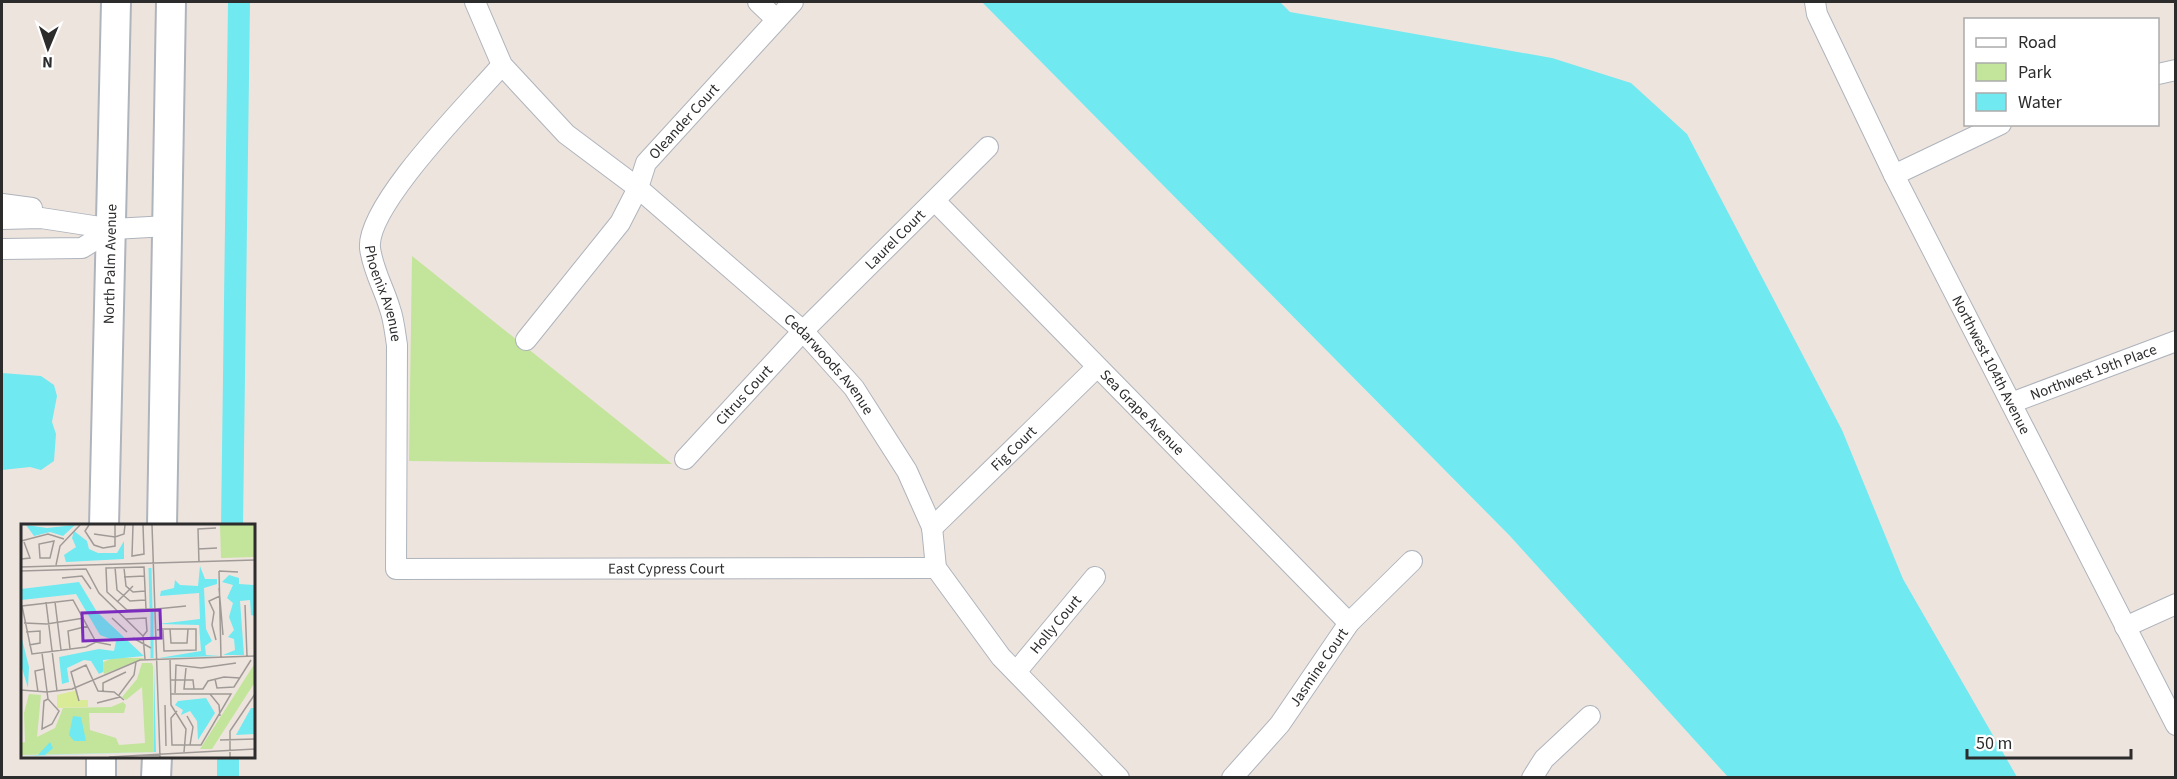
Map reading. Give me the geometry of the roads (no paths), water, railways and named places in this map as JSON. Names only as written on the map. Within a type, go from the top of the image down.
[{"type":"main road","name":"North Palm Avenue","points":[[104,524],[113,229],[116,2]]},
{"type":"main road","points":[[162,524],[171,2]]},
{"type":"main road","points":[[101,758],[101,777]]},
{"type":"main road","points":[[156,777],[157,758]]},
{"type":"street","points":[[758,2],[776,18]]},
{"type":"street","name":"Oleander Court","points":[[526,340],[620,223],[638,188],[646,163],[793,2]]},
{"type":"street","name":"Northwest 104th Avenue","points":[[1815,2],[1817,14],[1894,175],[2175,724]]},
{"type":"street","name":"Cedarwoods Avenue","points":[[478,3],[502,65],[566,134],[638,188],[803,331],[854,388],[907,471],[932,528],[936,568]]},
{"type":"street","name":"Phoenix Avenue","points":[[396,568],[397,345],[390,309],[378,281],[370,246],[376,220],[409,173],[502,65]]},
{"type":"street","points":[[2159,74],[2175,70]]},
{"type":"street","points":[[1894,175],[1997,126]]},
{"type":"street","name":"Laurel Court","points":[[803,331],[988,147]]},
{"type":"street","name":"Sea Grape Avenue","points":[[934,201],[1349,623]]},
{"type":"street","points":[[2,204],[37,209],[48,219]]},
{"type":"street","points":[[2,219],[48,219],[113,229],[168,226]]},
{"type":"street","points":[[2,249],[82,248],[113,229]]},
{"type":"street","name":"Citrus Court","points":[[685,459],[803,331]]},
{"type":"street","name":"Northwest 19th Place","points":[[2011,403],[2175,341]]},
{"type":"street","name":"Fig Court","points":[[932,528],[1096,368]]},
{"type":"street","name":"Jasmine Court","points":[[1232,777],[1280,724],[1349,623],[1412,561]]},
{"type":"street","name":"East Cypress Court","points":[[396,568],[936,568]]},
{"type":"street","points":[[936,568],[1001,657],[1119,777]]},
{"type":"street","name":"Holly Court","points":[[1016,672],[1095,578]]},
{"type":"street","points":[[2125,627],[2175,604]]},
{"type":"street","points":[[1532,777],[1544,759],[1590,716]]},
{"type":"water","points":[[982,2],[1280,2],[1290,12],[1552,58],[1631,83],[1687,134],[1842,430],[1903,579],[2017,777],[1728,777],[1510,536]]},
{"type":"water","points":[[2,373],[41,376],[54,385],[57,396],[52,422],[56,434],[54,461],[41,470],[30,467],[2,470]]},
{"type":"waterway","points":[[232,524],[239,2]]},
{"type":"waterway","points":[[228,758],[228,778]]}]
